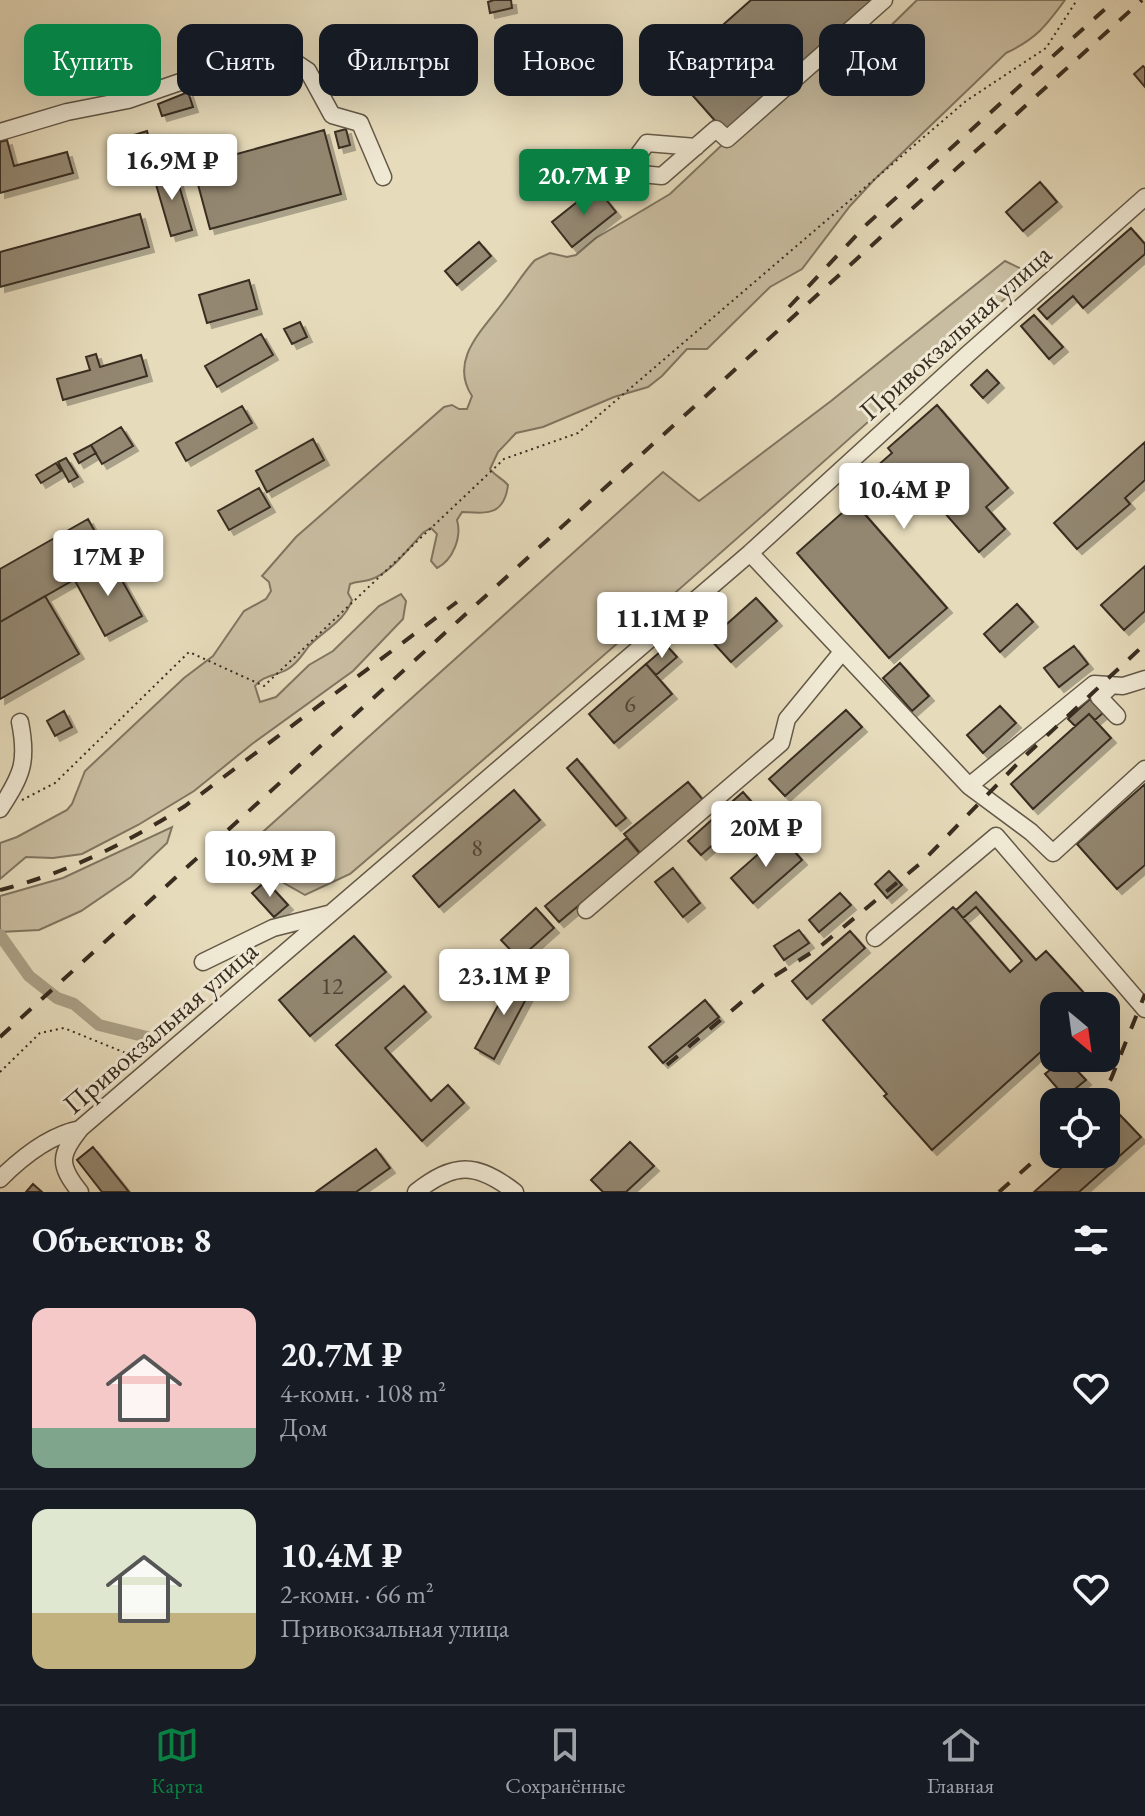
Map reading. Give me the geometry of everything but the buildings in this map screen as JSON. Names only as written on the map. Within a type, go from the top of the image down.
[{"type":"street","points":[[696,147],[716,129],[727,139],[884,0]]},
{"type":"street","points":[[0,132],[67,112],[128,100],[183,81],[284,55],[308,71],[332,115],[360,123],[383,177]]},
{"type":"street","name":"Привокзальная улица","points":[[75,1185],[65,1171],[64,1155],[81,1128],[750,553],[1145,197]]},
{"type":"street","points":[[750,553],[969,786],[1031,832],[1053,853],[1145,769]]},
{"type":"street","points":[[586,910],[781,743],[787,719],[842,652]]},
{"type":"street","points":[[969,786],[1094,684],[1123,686],[1145,679]]},
{"type":"street","points":[[1112,685],[1099,697],[1117,716]]},
{"type":"street","points":[[7,806],[26,751],[20,722]]},
{"type":"street","points":[[875,938],[996,836],[1145,1009]]},
{"type":"street","points":[[203,962],[273,928],[331,913]]},
{"type":"street","points":[[0,1179],[15,1164],[57,1137],[81,1128]]},
{"type":"street","points":[[416,1192],[439,1173],[460,1169],[490,1174],[515,1192]]},
{"type":"path","points":[[7,806],[55,783],[189,652],[264,686],[504,459],[578,433],[966,101],[1046,48],[1077,0]]},
{"type":"path","points":[[0,1072],[40,1033],[64,1028],[154,1065]]},
{"type":"shaded area","points":[[917,0],[1065,0],[1040,31],[1006,53],[875,179],[850,206],[802,269],[770,287],[707,349],[687,349],[648,387],[614,397],[543,427],[516,433],[498,452],[490,469],[508,485],[502,503],[492,511],[462,512],[457,520],[455,547],[448,560],[437,568],[431,561],[437,534],[431,528],[424,532],[385,572],[350,584],[348,593],[352,600],[339,620],[309,646],[291,667],[255,686],[260,702],[276,697],[309,665],[333,651],[379,606],[401,594],[406,601],[403,619],[353,671],[252,744],[194,791],[138,825],[82,854],[53,858],[26,857],[0,879],[0,843],[67,810],[85,771],[184,678],[213,656],[244,611],[266,599],[271,591],[269,582],[262,576],[296,537],[444,407],[452,405],[467,409],[472,396],[464,369],[466,357],[479,334],[535,260],[550,253],[567,257],[576,255],[596,238],[670,194],[741,127],[779,96],[803,96],[803,78],[819,70],[819,96],[925,96],[925,24],[892,24]]},
{"type":"shaded area","points":[[1005,261],[1032,274],[694,577],[350,874],[305,895],[236,856],[663,472],[699,501],[831,401]]},
{"type":"shaded area","points":[[172,827],[167,843],[131,877],[81,911],[39,930],[0,932],[0,896],[63,878]]},
{"type":"waterway","points":[[0,935],[29,976],[57,998],[74,1004],[99,1025],[147,1037]]},
{"type":"railway","points":[[789,307],[867,224],[1115,0]]},
{"type":"railway","points":[[0,1037],[1142,0]]},
{"type":"railway","points":[[0,890],[96,856],[185,806],[457,602]]},
{"type":"railway","points":[[667,1065],[768,980],[817,949],[922,862],[1024,757],[1145,644]]},
{"type":"railway","points":[[1104,1088],[1111,1079],[1145,994]]},
{"type":"railway","points":[[999,1192],[1040,1155]]}]
